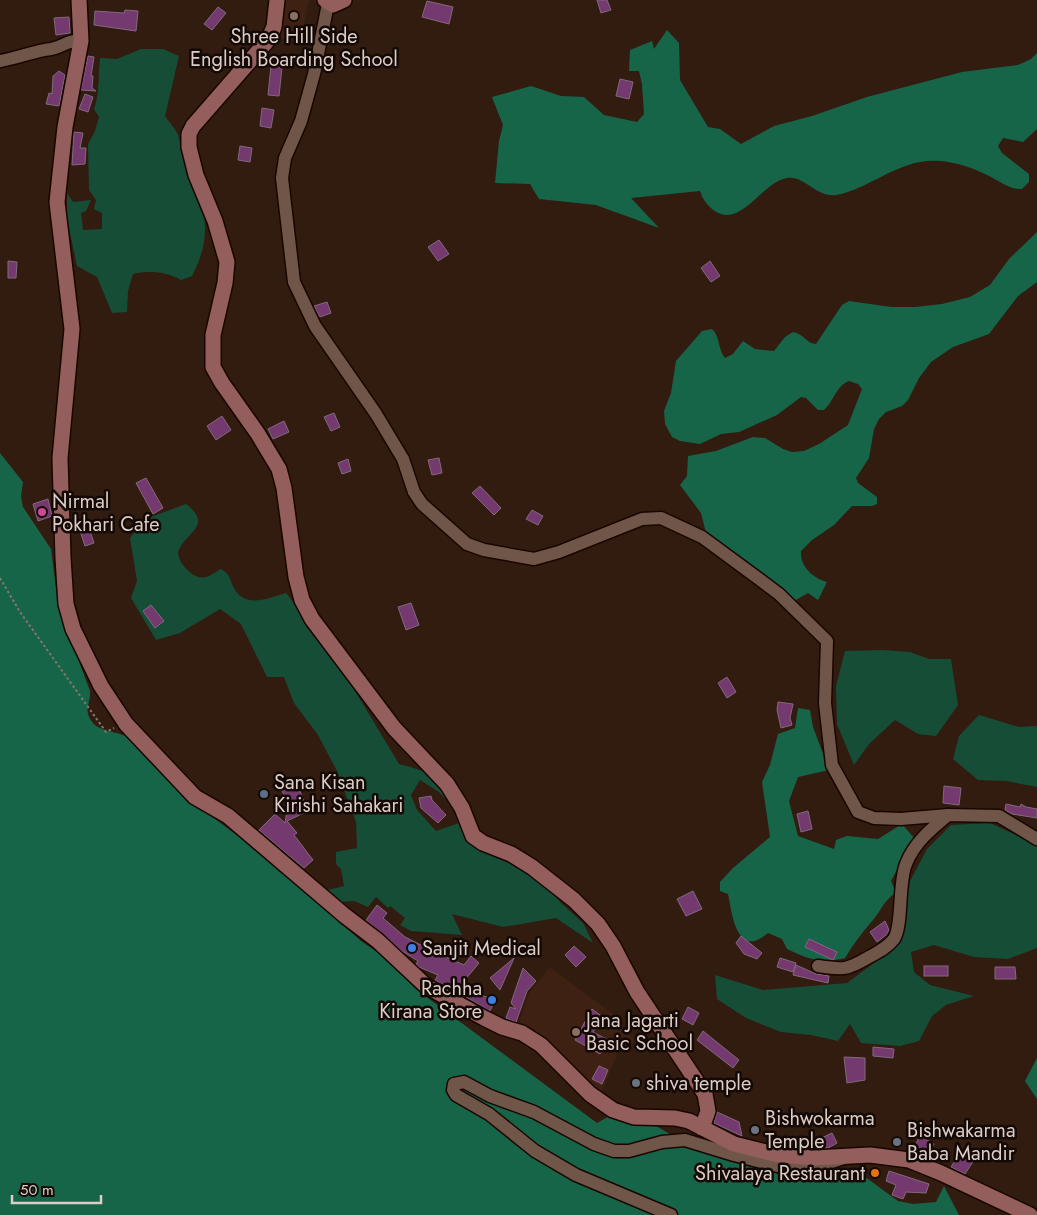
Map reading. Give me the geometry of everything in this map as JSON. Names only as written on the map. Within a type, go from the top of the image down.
[{"type":"main road","points":[[79,0],[81,41],[65,126],[57,202],[72,330],[60,458],[62,558],[66,604],[73,629],[101,686],[126,724],[195,797],[228,816],[344,915],[378,941],[426,986],[502,1027],[522,1033],[541,1045],[590,1094],[613,1110],[634,1117],[675,1118],[702,1128],[734,1144],[795,1158],[880,1156],[908,1160],[941,1173],[1030,1215]]},
{"type":"main road","points":[[277,0],[274,27],[268,40],[241,73],[198,118],[189,134],[192,162],[215,221],[226,262],[226,283],[213,335],[213,367],[279,469],[284,488],[296,577],[302,600],[312,619],[394,728],[447,784],[462,808],[473,836],[484,844],[511,854],[532,866],[574,900],[606,935],[637,992],[704,1094],[708,1110],[702,1128]]},
{"type":"main road","points":[[327,2],[336,5],[344,0]]},
{"type":"street","points":[[327,2],[314,74],[301,121],[285,158],[282,178],[294,282],[315,326],[376,414],[403,459],[414,492],[422,504],[467,544],[484,550],[521,558],[534,559],[559,552],[642,519],[662,518],[702,537],[778,594],[827,641],[825,703],[832,765],[858,812],[874,818],[901,819],[948,815],[998,816],[1037,839]]},
{"type":"street","points":[[0,61],[27,56],[42,48],[51,49],[71,40],[81,41]]},
{"type":"street","points":[[818,966],[849,968],[886,947],[894,938],[898,931],[899,903],[905,865],[914,848],[948,815]]},
{"type":"street","points":[[671,1215],[587,1180],[554,1163],[523,1142],[489,1114],[456,1095],[453,1090],[454,1084],[464,1082],[490,1096],[534,1112],[594,1144],[614,1151],[629,1152],[662,1142],[685,1140],[776,1166],[799,1169],[829,1164],[849,1156]]},
{"type":"path","points":[[0,578],[20,612],[106,732],[126,724]]},
{"type":"shaded area","name":"Shree Hill Side English Boarding School","points":[[283,0],[309,0],[302,33],[281,40]]},
{"type":"shaded area","name":"Jana Jagarti Basic School","points":[[550,967],[617,1017],[614,1024],[636,1040],[618,1052],[596,1106],[519,1023],[529,993]]},
{"type":"green space","points":[[667,30],[679,43],[680,80],[708,127],[720,129],[741,144],[774,126],[812,116],[867,97],[962,72],[1018,65],[1031,59],[1037,53],[1037,129],[1023,142],[1003,138],[998,146],[1002,153],[1029,174],[1029,182],[1022,189],[1018,189],[982,172],[964,166],[940,161],[926,161],[899,168],[862,186],[836,195],[823,193],[799,180],[787,178],[777,181],[750,204],[732,214],[722,214],[712,209],[704,201],[700,191],[631,198],[659,228],[596,205],[539,199],[530,184],[495,183],[499,141],[503,125],[492,97],[531,86],[561,96],[584,97],[604,115],[637,122],[644,114],[642,84],[639,71],[629,71],[630,50],[652,41],[654,49]]},
{"type":"green space","points":[[141,49],[163,49],[179,56],[165,116],[178,135],[183,155],[197,189],[204,216],[204,244],[192,276],[181,280],[158,272],[133,274],[128,291],[127,312],[112,313],[97,277],[77,266],[67,219],[67,193],[73,202],[91,200],[86,211],[81,213],[83,230],[102,229],[102,213],[94,209],[96,200],[89,190],[88,144],[95,131],[99,117],[94,109],[98,91],[100,58],[117,59]]},
{"type":"green space","points":[[1037,232],[1037,282],[1018,296],[989,334],[953,347],[931,362],[919,378],[908,400],[902,406],[886,412],[879,419],[874,429],[869,458],[856,478],[858,483],[877,497],[877,504],[872,506],[852,506],[834,525],[812,540],[801,551],[801,557],[808,571],[817,578],[827,582],[818,600],[808,593],[794,601],[706,533],[701,513],[680,485],[687,476],[688,456],[716,451],[753,437],[765,438],[792,452],[804,451],[819,444],[848,425],[862,389],[858,384],[849,381],[841,386],[824,410],[818,410],[806,398],[801,397],[777,415],[739,432],[721,434],[700,444],[680,441],[672,437],[665,424],[664,411],[671,393],[676,361],[702,331],[712,329],[715,332],[725,358],[733,354],[743,341],[755,349],[774,351],[785,337],[793,332],[816,344],[842,305],[849,301],[891,307],[915,307],[942,304],[970,297],[990,285],[1009,259]]},
{"type":"green space","points":[[0,453],[23,482],[21,496],[23,507],[51,549],[58,605],[90,691],[88,714],[90,720],[98,727],[125,736],[136,742],[206,812],[259,852],[361,941],[380,954],[417,990],[597,1123],[613,1114],[658,1127],[696,1150],[786,1174],[849,1170],[868,1179],[898,1201],[913,1204],[936,1202],[944,1186],[959,1215],[0,1215]]},
{"type":"green space","points":[[186,504],[198,518],[198,523],[178,552],[184,566],[192,574],[201,578],[221,569],[226,572],[237,592],[248,600],[263,600],[286,593],[331,651],[399,764],[423,771],[436,780],[447,793],[459,814],[439,792],[420,780],[411,795],[417,810],[436,831],[459,823],[465,838],[498,857],[525,869],[542,881],[561,903],[583,923],[593,943],[556,918],[503,927],[452,914],[462,935],[411,931],[400,925],[405,918],[390,906],[388,908],[376,897],[368,907],[354,901],[337,902],[324,891],[344,886],[341,869],[336,864],[336,852],[357,848],[356,822],[337,771],[318,735],[294,703],[284,677],[267,677],[241,624],[220,609],[180,633],[156,640],[131,598],[137,581],[130,538],[143,520]]},
{"type":"green space","points":[[882,650],[910,652],[929,659],[951,659],[958,705],[936,736],[918,734],[895,720],[869,744],[854,765],[837,724],[836,686],[845,651]]},
{"type":"green space","points":[[798,708],[810,710],[813,727],[829,770],[798,777],[789,801],[798,836],[834,849],[836,840],[847,836],[878,839],[902,824],[914,838],[891,881],[896,893],[886,902],[845,958],[829,961],[815,960],[787,949],[782,939],[768,933],[754,941],[747,941],[742,937],[735,924],[728,894],[720,891],[720,882],[733,868],[770,837],[762,782],[770,765],[778,734],[795,728]]},
{"type":"green space","points":[[979,715],[1019,727],[1037,726],[1037,787],[1006,781],[978,780],[953,759],[959,736]]},
{"type":"green space","points":[[990,823],[1037,845],[1037,948],[1008,959],[974,957],[934,945],[911,952],[914,972],[930,985],[974,996],[946,1005],[932,1016],[919,1041],[900,1046],[861,1043],[850,1024],[838,1041],[811,1035],[781,1032],[746,1018],[717,999],[715,975],[763,990],[847,983],[886,954],[902,937],[907,887],[927,849],[951,825]]},
{"type":"green space","points":[[1037,1058],[1037,1099],[1025,1081]]},
{"type":"building","points":[[597,0],[607,0],[611,10],[601,13]]},
{"type":"building","points":[[427,1],[453,7],[449,24],[422,17]]},
{"type":"building","points":[[218,7],[226,13],[212,30],[204,24]]},
{"type":"building","points":[[125,10],[138,11],[136,31],[94,25],[95,11],[124,13]]},
{"type":"building","points":[[69,17],[70,33],[56,35],[54,18]]},
{"type":"building","points":[[88,56],[94,57],[91,76],[93,76],[92,88],[96,91],[81,90]]},
{"type":"building","points":[[271,66],[282,67],[279,96],[268,95]]},
{"type":"building","points":[[59,71],[65,75],[59,106],[46,104],[49,93],[52,94],[53,76]]},
{"type":"building","points":[[620,79],[633,82],[629,99],[616,96]]},
{"type":"building","points":[[85,94],[93,97],[88,112],[79,109]]},
{"type":"building","points":[[262,108],[274,110],[271,128],[260,126]]},
{"type":"building","points":[[74,132],[83,133],[80,148],[86,148],[85,164],[72,165]]},
{"type":"building","points":[[240,146],[252,148],[250,162],[238,160]]},
{"type":"building","points":[[439,240],[449,254],[438,261],[428,247]]},
{"type":"building","points":[[8,261],[17,262],[16,278],[8,278]]},
{"type":"building","points":[[710,261],[720,276],[711,282],[701,268]]},
{"type":"building","points":[[327,302],[331,313],[320,317],[314,306]]},
{"type":"building","points":[[334,413],[340,427],[331,431],[324,417]]},
{"type":"building","points":[[222,416],[231,430],[216,440],[207,426]]},
{"type":"building","points":[[284,421],[289,432],[273,439],[268,429]]},
{"type":"building","points":[[439,458],[442,473],[432,475],[428,460]]},
{"type":"building","points":[[348,459],[351,471],[342,474],[338,463]]},
{"type":"building","points":[[146,478],[163,508],[153,514],[136,483]]},
{"type":"building","points":[[480,486],[501,508],[494,515],[472,493]]},
{"type":"building","points":[[48,499],[52,516],[38,521],[33,504]]},
{"type":"building","points":[[532,510],[543,516],[538,525],[526,519]]},
{"type":"building","points":[[89,528],[94,543],[85,546],[80,531]]},
{"type":"building","points":[[411,603],[419,625],[406,630],[398,607]]},
{"type":"building","points":[[151,605],[164,621],[155,628],[143,611]]},
{"type":"building","points":[[727,677],[736,692],[727,698],[718,683]]},
{"type":"building","points":[[778,702],[793,704],[790,718],[792,725],[781,728],[777,710]]},
{"type":"building","points":[[297,784],[308,811],[287,821],[297,833],[294,835],[313,860],[304,868],[259,830],[275,814],[285,823],[288,803],[282,791]]},
{"type":"building","points":[[944,786],[961,788],[959,805],[943,803]]},
{"type":"building","points":[[431,796],[432,800],[446,815],[438,823],[421,808],[419,798]]},
{"type":"building","points":[[1006,804],[1020,807],[1021,804],[1037,809],[1037,818],[1012,814],[1005,810]]},
{"type":"building","points":[[808,811],[812,829],[801,832],[797,814]]},
{"type":"building","points":[[693,891],[702,909],[686,916],[677,899]]},
{"type":"building","points":[[377,905],[387,913],[383,918],[405,937],[437,953],[439,949],[447,953],[446,957],[464,965],[471,956],[479,963],[455,992],[435,980],[438,975],[419,967],[416,964],[418,961],[402,951],[366,920]]},
{"type":"building","points":[[885,921],[889,930],[877,942],[870,932]]},
{"type":"building","points":[[741,936],[762,953],[757,959],[744,954],[736,943]]},
{"type":"building","points":[[809,939],[837,952],[833,960],[805,947]]},
{"type":"building","points":[[574,946],[586,957],[576,967],[565,955]]},
{"type":"building","points":[[514,958],[500,990],[490,978]]},
{"type":"building","points":[[780,958],[796,963],[793,972],[777,967]]},
{"type":"building","points":[[796,965],[816,974],[829,976],[828,983],[793,975]]},
{"type":"building","points":[[924,966],[948,966],[948,976],[924,976]]},
{"type":"building","points":[[995,967],[1015,967],[1016,979],[995,979]]},
{"type":"building","points":[[523,968],[536,981],[527,991],[516,1022],[506,1018],[510,1007],[516,1009],[511,1003]]},
{"type":"building","points":[[472,992],[495,1000],[490,1011],[466,997]]},
{"type":"building","points":[[688,1007],[699,1013],[693,1025],[682,1019]]},
{"type":"building","points":[[592,1009],[603,1017],[593,1032],[608,1040],[600,1054],[575,1040]]},
{"type":"building","points":[[703,1031],[739,1060],[733,1068],[697,1040]]},
{"type":"building","points":[[873,1047],[894,1049],[893,1058],[873,1056]]},
{"type":"building","points":[[844,1057],[865,1058],[865,1080],[847,1083]]},
{"type":"building","points":[[599,1066],[608,1070],[602,1084],[592,1079]]},
{"type":"building","points":[[717,1112],[739,1122],[742,1136],[714,1123]]},
{"type":"building","points":[[832,1133],[837,1143],[828,1148],[819,1148],[815,1141]]},
{"type":"building","points":[[920,1136],[934,1144],[927,1157],[912,1151]]},
{"type":"building","points":[[961,1151],[974,1160],[965,1174],[951,1167]]},
{"type":"building","points":[[889,1171],[929,1184],[926,1193],[906,1192],[903,1199],[892,1195],[896,1185],[886,1181]]},
{"type":"place","name":"Shree Hill Side English Boarding School","points":[[294,16]]},
{"type":"place","name":"Nirmal Pokhari Cafe","points":[[42,512]]},
{"type":"place","name":"Sana Kisan Kirishi Sahakari","points":[[264,794]]},
{"type":"place","name":"Sanjit Medical","points":[[412,948]]},
{"type":"place","name":"Rachha Kirana Store","points":[[492,1000]]},
{"type":"place","name":"Jana Jagarti Basic School","points":[[576,1032]]},
{"type":"place","name":"shiva temple","points":[[636,1083]]},
{"type":"place","name":"Bishwokarma Temple","points":[[755,1130]]},
{"type":"place","name":"Bishwakarma Baba Mandir","points":[[897,1142]]},
{"type":"place","name":"Shivalaya Restaurant","points":[[875,1173]]}]
